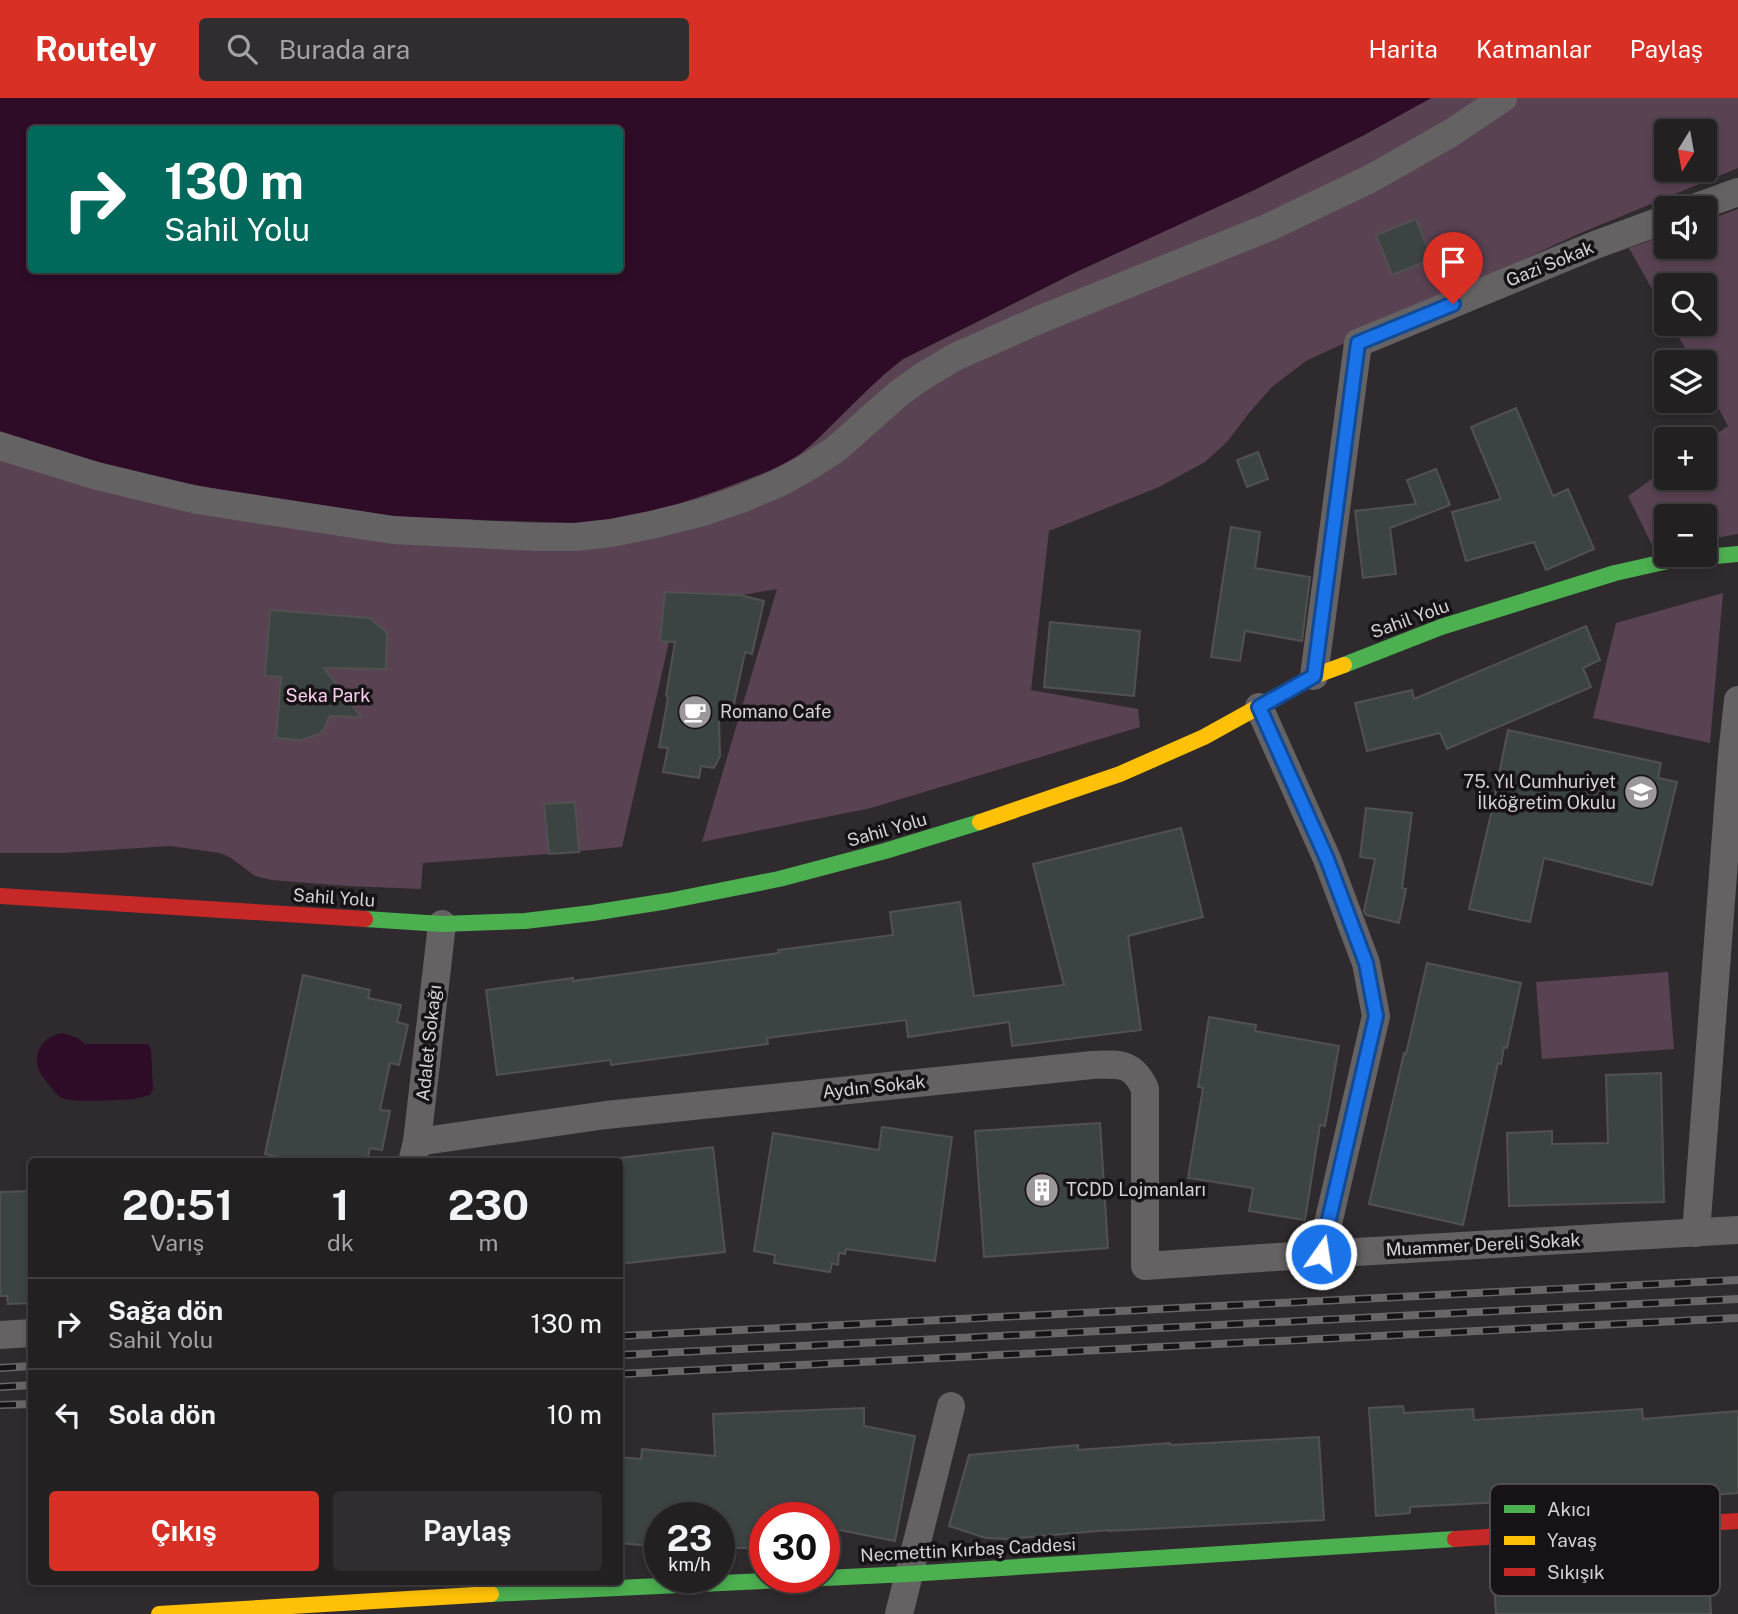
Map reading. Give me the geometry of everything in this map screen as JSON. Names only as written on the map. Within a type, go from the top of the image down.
[{"type":"main road","name":"Sahil Yolu","points":[[0,897],[442,923],[525,921],[668,901],[779,879],[885,851],[1120,774],[1204,737],[1314,676],[1441,627],[1615,573],[1672,560],[1738,554]]},
{"type":"main road","name":"Necmettin Kırbaş Caddesi","points":[[1720,1522],[1738,1521]]},
{"type":"main road","name":"Necmettin Kırbaş Caddesi","points":[[159,1614],[413,1606],[1490,1537]]},
{"type":"street","points":[[0,446],[97,476],[197,500],[393,530],[575,537],[651,525],[703,512],[781,482],[836,449],[898,394],[955,357],[1041,319],[1267,228],[1370,179],[1451,133],[1503,98]]},
{"type":"street","points":[[1717,200],[1738,192]]},
{"type":"street","name":"Gazi Sokak","points":[[1314,676],[1358,343],[1654,223]]},
{"type":"street","points":[[1696,1233],[1738,701]]},
{"type":"street","points":[[1259,707],[1332,872],[1366,963],[1376,1016],[1321,1254]]},
{"type":"street","name":"Adalet Sokağı","points":[[415,1152],[442,923]]},
{"type":"street","name":"Aydın Sokak","points":[[415,1152],[606,1115],[1119,1064],[1130,1068],[1140,1078],[1145,1089],[1145,1266]]},
{"type":"street","name":"Muammer Dereli Sokak","points":[[1145,1266],[1738,1230]]},
{"type":"street","points":[[0,1335],[28,1333]]},
{"type":"street","points":[[899,1614],[951,1406]]},
{"type":"green space","name":"Seka Park","points":[[1431,98],[1738,98],[1738,168],[1717,177],[1717,119],[1654,119],[1654,182],[1704,182],[1670,196],[1654,196],[1654,203],[1576,235],[1306,361],[1272,387],[1227,442],[1205,462],[1159,487],[1049,531],[1031,690],[1138,709],[1140,727],[871,808],[702,842],[777,589],[743,595],[665,592],[660,641],[669,642],[622,847],[423,863],[421,889],[271,880],[255,876],[220,853],[170,846],[62,853],[0,853],[0,431],[90,460],[484,521],[581,523],[651,512],[767,472],[798,455],[879,378],[903,359],[1076,272],[1252,191]]},
{"type":"green space","points":[[1738,209],[1738,534],[1717,538],[1717,504],[1654,504],[1654,549],[1628,496],[1654,478],[1654,490],[1717,490],[1717,434],[1728,426],[1717,405],[1717,350],[1686,350],[1678,336],[1717,336],[1717,273],[1654,273],[1654,293],[1629,248],[1654,239],[1654,259],[1717,259],[1717,217]]},
{"type":"green space","points":[[1723,593],[1710,743],[1593,718],[1616,623]]},
{"type":"green space","points":[[1668,972],[1674,1049],[1542,1059],[1536,982]]},
{"type":"shaded area","points":[[0,98],[1431,98],[1252,191],[1076,272],[903,359],[800,454],[785,463],[699,497],[660,509],[621,519],[581,523],[400,517],[239,493],[169,480],[90,460],[0,431]]},
{"type":"shaded area","points":[[63,1033],[78,1038],[85,1044],[148,1044],[151,1049],[153,1089],[150,1095],[134,1099],[97,1101],[68,1100],[59,1096],[42,1076],[37,1060],[44,1042]]},
{"type":"building","points":[[1416,219],[1432,259],[1392,275],[1376,235]]},
{"type":"building","points":[[1516,408],[1553,496],[1568,489],[1594,549],[1546,570],[1534,542],[1466,561],[1452,512],[1501,499],[1471,427]]},
{"type":"building","points":[[1258,452],[1268,479],[1247,487],[1237,460]]},
{"type":"building","points":[[1436,469],[1450,505],[1390,528],[1396,574],[1363,578],[1355,511],[1416,504],[1407,480]]},
{"type":"building","points":[[1231,527],[1260,532],[1255,568],[1310,577],[1302,641],[1245,631],[1240,661],[1211,657]]},
{"type":"building","points":[[665,592],[740,595],[764,601],[752,654],[745,652],[734,704],[719,716],[720,756],[714,768],[701,766],[699,778],[663,772],[668,748],[659,747],[675,642],[660,641]]},
{"type":"building","points":[[270,610],[370,618],[387,633],[386,669],[324,668],[361,717],[330,716],[319,734],[301,740],[276,738],[281,677],[265,676]]},
{"type":"building","points":[[1050,622],[1140,631],[1134,696],[1044,687]]},
{"type":"building","points":[[1586,626],[1600,660],[1583,668],[1591,687],[1447,749],[1440,733],[1367,751],[1355,703],[1412,690],[1414,699]]},
{"type":"building","points":[[1508,730],[1661,763],[1658,778],[1677,782],[1652,885],[1544,858],[1530,922],[1469,909]]},
{"type":"building","points":[[575,802],[579,852],[549,854],[544,804]]},
{"type":"building","points":[[1366,808],[1412,813],[1402,888],[1406,889],[1399,923],[1366,915],[1364,911],[1375,859],[1360,857]]},
{"type":"building","points":[[1181,828],[1203,917],[1128,936],[1141,1030],[1012,1046],[1009,1022],[908,1037],[906,1020],[767,1038],[768,1044],[611,1065],[610,1060],[497,1075],[486,990],[573,978],[573,981],[893,935],[890,912],[960,902],[974,996],[1064,985],[1033,864]]},
{"type":"building","points":[[1427,963],[1521,983],[1507,1048],[1504,1047],[1501,1064],[1498,1063],[1463,1225],[1369,1204]]},
{"type":"building","points":[[303,975],[370,990],[368,998],[401,1005],[397,1022],[408,1025],[399,1065],[390,1063],[380,1110],[390,1111],[382,1150],[370,1148],[368,1158],[283,1158],[265,1154]]},
{"type":"building","points":[[1209,1017],[1256,1025],[1255,1031],[1339,1046],[1325,1126],[1320,1125],[1305,1220],[1249,1211],[1253,1188],[1188,1178],[1203,1088],[1198,1087]]},
{"type":"building","points":[[1661,1073],[1664,1202],[1509,1206],[1507,1133],[1552,1131],[1552,1144],[1608,1143],[1606,1075]]},
{"type":"building","name":"TCDD Lojmanları","points":[[1100,1123],[1108,1248],[984,1257],[975,1131]]},
{"type":"building","points":[[882,1127],[952,1137],[935,1261],[846,1249],[845,1254],[839,1253],[838,1265],[832,1263],[830,1272],[774,1263],[775,1255],[754,1251],[773,1133],[879,1150]]},
{"type":"building","points":[[713,1147],[725,1252],[623,1264],[623,1158],[620,1158]]},
{"type":"building","points":[[28,1191],[28,1303],[8,1304],[7,1296],[0,1296],[0,1192]]},
{"type":"building","points":[[1403,1406],[1404,1413],[1473,1409],[1474,1420],[1642,1409],[1643,1419],[1738,1411],[1738,1493],[1720,1494],[1720,1484],[1490,1484],[1490,1503],[1410,1507],[1410,1513],[1376,1516],[1369,1408]]},
{"type":"building","points":[[864,1408],[864,1426],[915,1436],[895,1541],[840,1530],[840,1502],[749,1502],[749,1548],[735,1548],[735,1502],[644,1502],[644,1545],[623,1543],[623,1457],[641,1459],[642,1449],[715,1456],[713,1414]]},
{"type":"building","points":[[1319,1437],[1324,1520],[1109,1530],[1008,1539],[986,1538],[949,1526],[969,1455],[1078,1445],[1078,1450]]},
{"type":"building","points":[[1495,1596],[1710,1596],[1711,1614],[1496,1614]]},
{"type":"railway","points":[[623,1336],[1738,1280]]},
{"type":"railway","points":[[623,1355],[1738,1299]]},
{"type":"railway","points":[[623,1374],[1738,1318]]},
{"type":"railway","points":[[0,1368],[28,1366]]},
{"type":"railway","points":[[0,1387],[28,1385]]},
{"type":"railway","points":[[0,1405],[28,1404]]},
{"type":"traffic: fast","points":[[1344,665],[1441,627],[1615,573],[1673,560],[1738,554]]},
{"type":"traffic: fast","points":[[365,919],[442,924],[525,921],[592,913],[779,879],[980,822]]},
{"type":"traffic: fast","points":[[491,1594],[908,1574],[1455,1539]]},
{"type":"traffic: slow","points":[[980,822],[1120,774],[1204,737],[1314,676],[1344,665]]},
{"type":"traffic: slow","points":[[159,1614],[491,1594]]},
{"type":"traffic: jam","points":[[0,896],[365,919]]},
{"type":"traffic: jam","points":[[1720,1522],[1738,1521]]},
{"type":"traffic: jam","points":[[1455,1539],[1490,1537]]},
{"type":"place","name":"Romano Cafe","points":[[695,712]]},
{"type":"place","name":"75. Yıl Cumhuriyet İlköğretim Okulu","points":[[1641,792]]},
{"type":"place","name":"TCDD Lojmanları","points":[[1042,1190]]},
{"type":"route","points":[[1321,1254],[1376,1016],[1366,963],[1327,859],[1259,707],[1314,676],[1358,343],[1453,304]]}]
